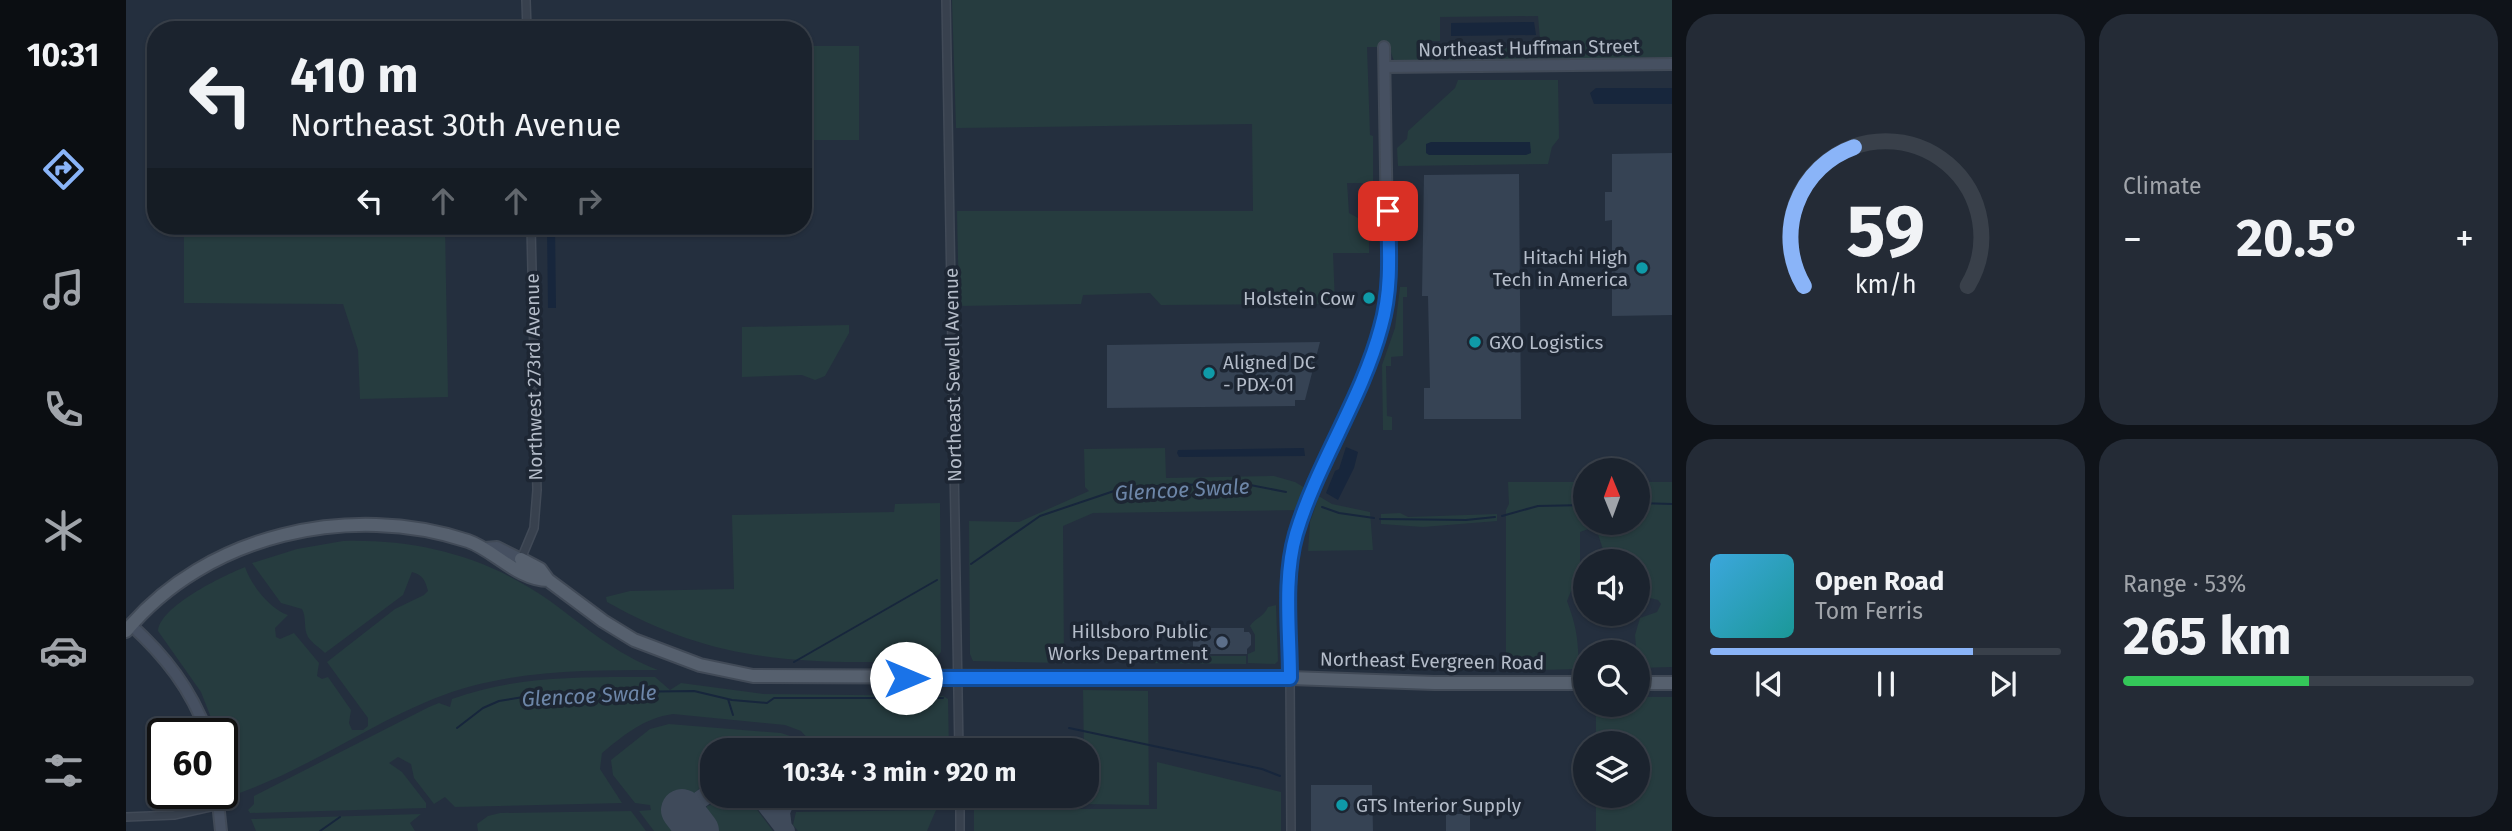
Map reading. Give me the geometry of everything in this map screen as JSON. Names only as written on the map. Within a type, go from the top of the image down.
[{"type":"main road","name":"Northeast Evergreen Road","points":[[128,628],[168,592],[219,559],[272,538],[305,530],[354,525],[402,526],[447,535],[485,548],[491,556],[537,580],[548,580]]},
{"type":"main road","name":"Northeast Evergreen Road","points":[[521,559],[541,569],[548,580],[603,621],[634,640],[674,657],[717,670],[780,677],[1290,678],[1434,683],[1573,683]]},
{"type":"main road","points":[[1650,683],[1672,682]]},
{"type":"street","points":[[526,0],[526,21]]},
{"type":"street","name":"Northeast Sewell Avenue","points":[[946,0],[959,738]]},
{"type":"street","points":[[1291,831],[1289,579],[1296,534],[1373,352],[1382,324],[1388,290],[1384,47]]},
{"type":"street","name":"Northeast Huffman Street","points":[[1385,67],[1672,64]]},
{"type":"street","name":"Northwest 273rd Avenue","points":[[521,559],[534,528],[537,490],[531,235]]},
{"type":"street","name":"Northeast Evergreen Road","points":[[485,548],[497,547],[521,559]]},
{"type":"street","points":[[128,628],[158,651],[178,676],[199,718]]},
{"type":"street","points":[[960,808],[960,831]]},
{"type":"street","points":[[126,817],[174,816],[203,809]]},
{"type":"street","points":[[219,809],[221,831]]},
{"type":"green space","points":[[952,0],[1672,0],[1672,57],[1548,59],[1543,41],[1540,40],[1538,16],[1440,17],[1440,41],[1427,41],[1427,48],[1536,48],[1541,51],[1541,59],[1394,61],[1389,47],[1367,47],[1373,183],[1347,183],[1349,213],[1369,224],[1369,253],[1333,253],[1335,304],[1161,305],[1150,293],[1083,295],[1081,304],[959,306],[957,211],[1253,211],[1252,124],[956,128]]},
{"type":"green space","points":[[812,46],[859,46],[859,140],[812,140]]},
{"type":"green space","points":[[1458,80],[1558,80],[1559,138],[1552,147],[1548,164],[1398,166],[1397,148],[1407,139],[1408,131],[1455,88]]},
{"type":"green space","points":[[184,235],[445,235],[448,397],[360,399],[358,350],[343,304],[184,303]]},
{"type":"green space","points":[[1400,287],[1407,287],[1407,297],[1403,297],[1403,356],[1391,357],[1391,366],[1386,366],[1387,416],[1392,417],[1392,430],[1383,430],[1382,365],[1395,328]]},
{"type":"green space","points":[[849,325],[849,333],[825,376],[815,380],[802,375],[742,377],[742,327]]},
{"type":"green space","points":[[1165,448],[1166,478],[1274,476],[1295,482],[1332,504],[1370,512],[1373,550],[1308,551],[1310,522],[1317,502],[1302,493],[1299,510],[1093,513],[1063,526],[1064,663],[973,661],[970,654],[969,521],[1019,522],[1089,491],[1085,487],[1084,449]]},
{"type":"green space","points":[[1508,482],[1573,482],[1573,536],[1580,536],[1580,549],[1573,549],[1573,586],[1567,601],[1577,640],[1573,640],[1573,669],[1539,670],[1506,661],[1506,510],[1509,504]]},
{"type":"green space","points":[[1650,482],[1672,482],[1672,667],[1650,668],[1650,640],[1635,640],[1638,626],[1650,626],[1650,614],[1657,612],[1661,604],[1650,598],[1650,549],[1603,549],[1599,536],[1650,536]]},
{"type":"green space","points":[[940,503],[941,652],[934,660],[824,661],[759,656],[669,632],[607,602],[606,597],[630,591],[734,589],[732,515],[894,512],[895,504]]},
{"type":"green space","points":[[1400,513],[1408,517],[1497,514],[1497,521],[1423,527],[1381,524],[1381,514]]},
{"type":"green space","points":[[343,541],[399,543],[477,562],[526,586],[614,648],[658,670],[544,674],[487,682],[460,689],[381,723],[306,764],[238,793],[238,718],[211,718],[201,692],[158,631],[161,621],[169,612],[194,593],[245,567],[262,596],[288,615],[275,628],[276,637],[280,639],[294,633],[319,663],[317,676],[322,679],[328,677],[351,710],[349,723],[352,730],[363,730],[368,726],[368,718],[327,662],[395,609],[428,591],[423,578],[412,572],[403,595],[325,653],[308,637],[302,609],[281,603],[252,563],[297,549]]},
{"type":"green space","points":[[1276,605],[1278,661],[1275,664],[1248,663],[1248,654],[1255,651],[1255,635],[1250,626],[1268,607]]},
{"type":"green space","points":[[1149,656],[1246,656],[1246,664],[1149,663]]},
{"type":"green space","points":[[655,677],[670,690],[681,683],[764,694],[943,696],[948,699],[949,738],[807,738],[801,731],[785,725],[673,714],[644,723],[602,753],[600,769],[622,803],[455,807],[445,797],[434,804],[414,778],[411,764],[398,757],[389,763],[402,772],[426,803],[426,808],[250,813],[248,810],[254,804],[254,796],[439,703],[450,707],[452,699],[502,685],[578,678]]},
{"type":"green space","points":[[1083,690],[1148,691],[1149,805],[1099,804],[1099,738],[1084,738]]},
{"type":"green space","points":[[1650,697],[1672,697],[1672,831],[1596,831],[1596,808],[1650,808],[1650,731],[1596,731],[1596,717],[1650,717]]},
{"type":"green space","points":[[669,724],[781,733],[794,738],[700,738],[700,788],[668,813],[680,831],[654,831],[639,811],[651,810],[650,805],[635,803],[613,775],[611,760],[650,729]]},
{"type":"green space","points":[[1157,762],[1281,792],[1281,831],[974,831],[974,809],[1157,809]]},
{"type":"green space","points":[[707,808],[756,808],[773,831],[714,831],[712,817]]},
{"type":"green space","points":[[936,810],[927,831],[798,831],[793,825],[796,812]]},
{"type":"green space","points":[[631,811],[646,831],[478,831],[477,824],[488,816],[500,813]]},
{"type":"green space","points":[[421,814],[410,823],[415,831],[256,831],[251,819]]},
{"type":"water","points":[[1534,22],[1536,35],[1451,36],[1451,23]]},
{"type":"water","points":[[1596,88],[1672,88],[1672,104],[1594,104],[1590,93]]},
{"type":"water","points":[[1530,142],[1531,153],[1429,155],[1426,153],[1426,144]]},
{"type":"water","points":[[547,235],[555,235],[556,308],[548,308]]},
{"type":"water","points":[[1346,447],[1358,452],[1354,468],[1338,500],[1326,493],[1335,471],[1339,469]]},
{"type":"water","points":[[1304,448],[1305,456],[1179,457],[1177,453],[1178,450]]},
{"type":"building","name":"Hitachi High Tech in America","points":[[1672,153],[1672,315],[1612,316],[1612,220],[1605,221],[1605,192],[1612,192],[1612,154]]},
{"type":"building","name":"GXO Logistics","points":[[1519,174],[1521,419],[1424,419],[1424,388],[1430,388],[1428,296],[1422,296],[1424,175]]},
{"type":"building","name":"Aligned DC - PDX-01","points":[[1320,342],[1305,400],[1295,400],[1295,406],[1107,408],[1107,345]]},
{"type":"building","name":"Hillsboro Public Works Department","points":[[1193,628],[1244,628],[1244,632],[1251,635],[1251,645],[1247,654],[1193,654]]},
{"type":"building","name":"GTS Interior Supply","points":[[1311,785],[1372,785],[1373,831],[1311,831]]},
{"type":"building","points":[[1446,814],[1470,814],[1470,831],[1446,831]]},
{"type":"waterway","name":"Glencoe Swale","points":[[971,564],[1040,516],[1117,490],[1167,485],[1245,484],[1286,492]]},
{"type":"waterway","name":"Glencoe Swale","points":[[1650,503],[1672,504]]},
{"type":"waterway","name":"Glencoe Swale","points":[[1502,516],[1538,506],[1573,505]]},
{"type":"waterway","name":"Glencoe Swale","points":[[1322,507],[1339,513],[1374,518]]},
{"type":"waterway","name":"Glencoe Swale","points":[[1380,519],[1466,520],[1495,517]]},
{"type":"waterway","name":"Glencoe Swale","points":[[794,662],[937,580]]},
{"type":"waterway","name":"Glencoe Swale","points":[[457,728],[483,708],[499,701],[548,693],[694,691],[732,700],[767,703],[774,698],[943,698]]},
{"type":"waterway","name":"Glencoe Swale","points":[[728,699],[733,715]]},
{"type":"waterway","points":[[1069,728],[1262,769],[1280,776]]},
{"type":"waterway","name":"Glencoe Swale","points":[[320,831],[340,817]]},
{"type":"taxiway","points":[[683,812],[700,800]]},
{"type":"taxiway","points":[[768,808],[786,831]]},
{"type":"taxiway","points":[[783,808],[783,828]]},
{"type":"runway","points":[[682,810],[698,831]]},
{"type":"place","name":"Hitachi High Tech in America","points":[[1642,268]]},
{"type":"place","name":"Holstein Cow","points":[[1369,298]]},
{"type":"place","name":"GXO Logistics","points":[[1475,342]]},
{"type":"place","name":"Aligned DC - PDX-01","points":[[1209,373]]},
{"type":"place","name":"Hillsboro Public Works Department","points":[[1222,642]]},
{"type":"place","name":"GTS Interior Supply","points":[[1342,805]]},
{"type":"route","points":[[906,678],[1290,678],[1290,562],[1299,527],[1328,453],[1378,340],[1389,281],[1388,211]]}]
